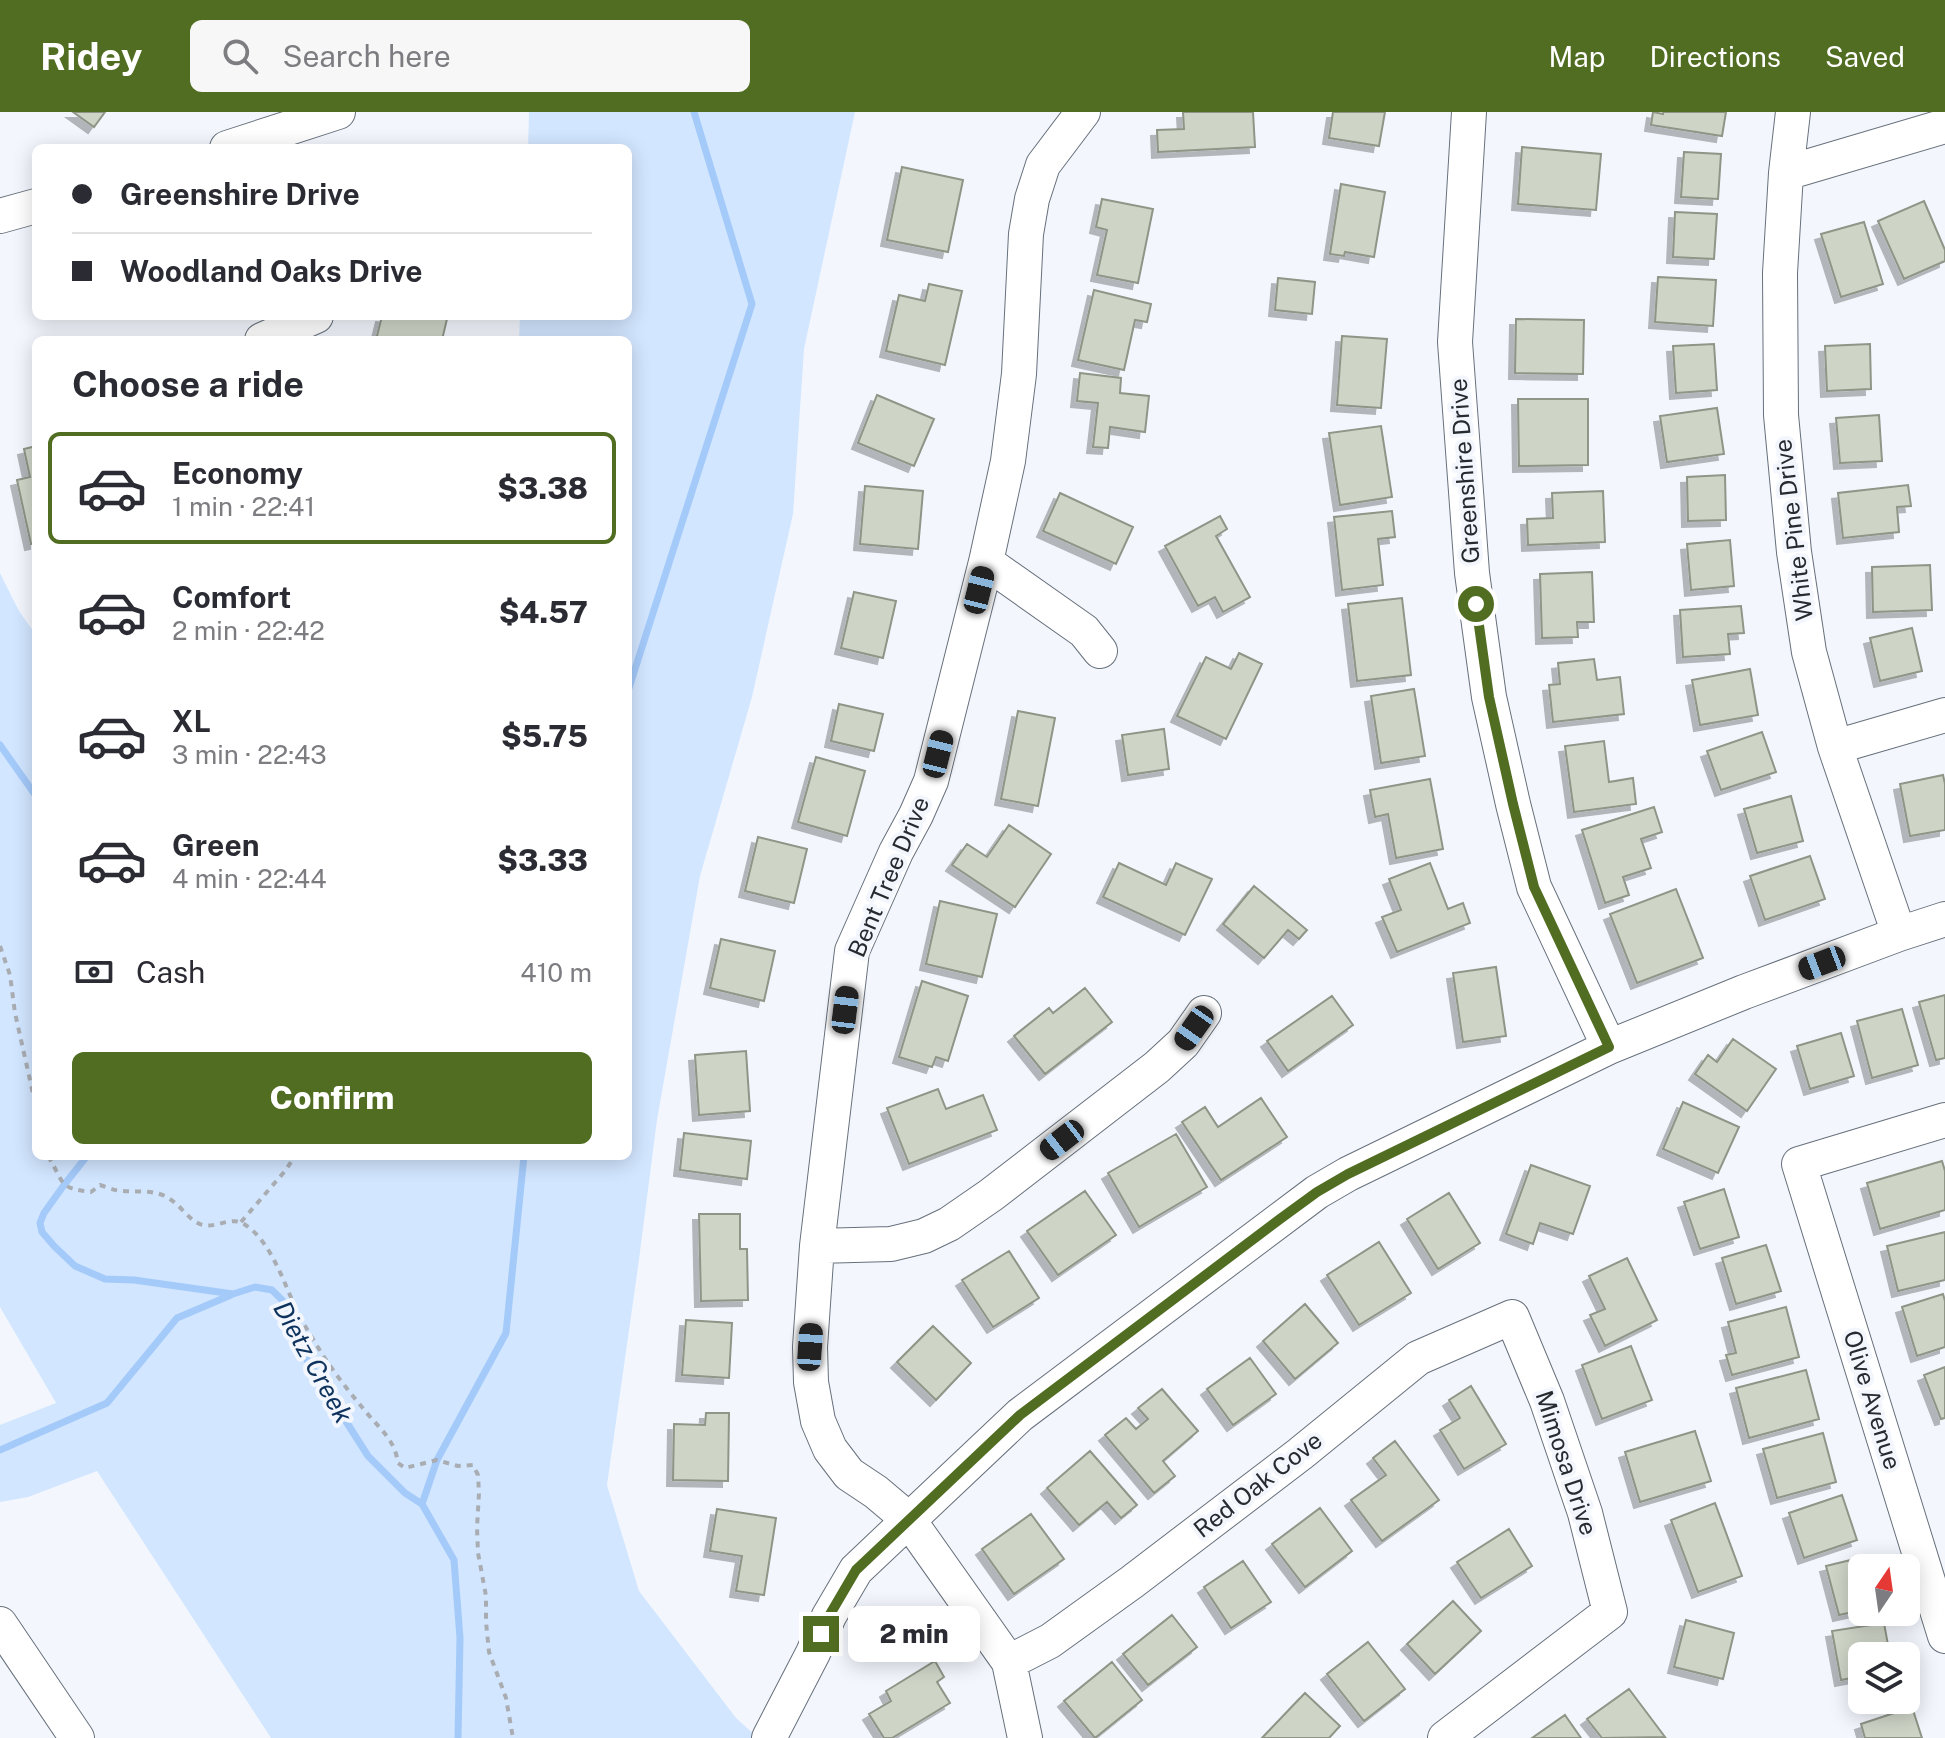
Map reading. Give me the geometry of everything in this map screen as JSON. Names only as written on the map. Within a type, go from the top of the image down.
[{"type":"street","name":"Bent Tree Drive","points":[[1025,1738],[1009,1662],[908,1519],[849,1474],[830,1449],[818,1421],[811,1382],[810,1347],[817,1246],[852,951],[931,781],[1008,461],[1019,374],[1026,234],[1032,199],[1043,165],[1083,112]]},
{"type":"street","name":"Greenshire Drive","points":[[1469,112],[1455,342],[1472,573],[1489,697],[1534,887],[1609,1047]]},
{"type":"street","name":"White Pine Drive","points":[[1793,112],[1780,273],[1781,415],[1794,552],[1809,652],[1835,747],[1899,934]]},
{"type":"street","points":[[251,144],[322,122]]},
{"type":"street","points":[[1786,173],[1945,126]]},
{"type":"street","points":[[0,216],[32,207]]},
{"type":"street","points":[[271,336],[307,320]]},
{"type":"street","points":[[986,562],[1084,631],[1100,651]]},
{"type":"street","points":[[1835,747],[1945,715]]},
{"type":"street","points":[[769,1738],[829,1616],[856,1570],[1020,1415],[1317,1192],[1609,1047],[1744,992],[1945,919]]},
{"type":"street","points":[[817,1246],[891,1244],[924,1236],[949,1224],[1157,1067],[1183,1043],[1204,1013]]},
{"type":"street","name":"Olive Avenue","points":[[1945,1120],[1799,1164],[1945,1636]]},
{"type":"street","name":"Mimosa Drive","points":[[1445,1738],[1610,1612],[1585,1513],[1547,1401],[1512,1317]]},
{"type":"street","name":"Red Oak Cove","points":[[1009,1662],[1050,1641],[1132,1582],[1300,1454],[1418,1358],[1512,1317]]},
{"type":"street","points":[[0,1624],[77,1738]]},
{"type":"path","points":[[0,946],[10,975],[32,1089]]},
{"type":"path","points":[[50,1160],[64,1185],[74,1191],[91,1192],[100,1185],[121,1191],[163,1195],[181,1206],[194,1221],[207,1226],[234,1220],[259,1234],[306,1328],[334,1370],[389,1437],[398,1463],[405,1468],[437,1460],[458,1466],[473,1465],[478,1475],[477,1541],[486,1596],[489,1652],[506,1698],[513,1738]]},
{"type":"path","points":[[241,1222],[292,1160]]},
{"type":"shaded area","points":[[529,112],[855,112],[804,349],[793,514],[752,697],[700,876],[657,1120],[607,1485],[639,1591],[736,1718],[758,1738],[271,1738],[97,1471],[28,1497],[0,1502],[0,1425],[56,1403],[0,1307],[0,573],[32,629],[32,1160],[632,1160],[632,336],[519,336],[520,320],[632,320],[632,144],[528,144]]},
{"type":"building","points":[[73,112],[105,112],[94,127]]},
{"type":"building","points":[[1183,112],[1253,112],[1255,147],[1158,152],[1157,130],[1184,129]]},
{"type":"building","points":[[1333,112],[1385,112],[1379,146],[1329,138]]},
{"type":"building","points":[[1653,112],[1726,112],[1722,136],[1651,125]]},
{"type":"building","points":[[1522,147],[1601,154],[1596,210],[1518,204]]},
{"type":"building","points":[[1684,152],[1721,154],[1718,199],[1681,197]]},
{"type":"building","points":[[902,167],[963,180],[948,252],[887,240]]},
{"type":"building","points":[[1341,184],[1385,192],[1374,257],[1345,252],[1344,256],[1330,254]]},
{"type":"building","points":[[1102,199],[1153,209],[1138,283],[1097,275],[1107,230],[1096,227]]},
{"type":"building","points":[[1924,201],[1945,250],[1945,261],[1904,279],[1878,221]]},
{"type":"building","points":[[1675,212],[1717,214],[1714,259],[1673,257]]},
{"type":"building","points":[[1864,222],[1883,284],[1841,297],[1821,234]]},
{"type":"building","points":[[1658,277],[1716,280],[1713,326],[1655,322]]},
{"type":"building","points":[[1278,278],[1315,282],[1312,314],[1275,310]]},
{"type":"building","points":[[929,284],[962,291],[945,365],[886,351],[899,295],[925,301]]},
{"type":"building","points":[[1094,290],[1151,304],[1147,322],[1135,320],[1124,370],[1078,360]]},
{"type":"building","points":[[1516,319],[1584,320],[1583,374],[1515,373]]},
{"type":"building","points":[[381,320],[447,320],[443,336],[377,336]]},
{"type":"building","points":[[1342,336],[1387,339],[1381,408],[1337,405]]},
{"type":"building","points":[[1714,344],[1717,390],[1676,393],[1673,346]]},
{"type":"building","points":[[1870,344],[1871,389],[1827,391],[1825,346]]},
{"type":"building","points":[[1080,373],[1121,378],[1120,393],[1149,396],[1145,432],[1110,427],[1108,448],[1093,447],[1098,403],[1077,401]]},
{"type":"building","points":[[877,395],[934,419],[914,466],[858,443]]},
{"type":"building","points":[[1518,399],[1588,399],[1588,465],[1519,466]]},
{"type":"building","points":[[1717,408],[1724,454],[1667,462],[1660,416]]},
{"type":"building","points":[[1879,415],[1882,461],[1840,463],[1836,418]]},
{"type":"building","points":[[1381,426],[1392,497],[1340,505],[1329,433]]},
{"type":"building","points":[[32,447],[31,544],[17,480],[30,477],[24,449]]},
{"type":"building","points":[[1725,475],[1726,520],[1688,521],[1687,477]]},
{"type":"building","points":[[1908,485],[1911,506],[1897,507],[1899,532],[1843,538],[1838,493]]},
{"type":"building","points":[[865,486],[923,491],[918,549],[860,544]]},
{"type":"building","points":[[1603,491],[1605,542],[1528,545],[1527,519],[1553,518],[1552,493]]},
{"type":"building","points":[[1060,493],[1133,527],[1116,564],[1043,531]]},
{"type":"building","points":[[1392,511],[1395,537],[1378,539],[1383,585],[1342,590],[1334,517]]},
{"type":"building","points":[[1220,516],[1227,529],[1216,536],[1250,597],[1223,612],[1215,597],[1198,606],[1165,546]]},
{"type":"building","points":[[1730,540],[1734,586],[1691,590],[1687,544]]},
{"type":"building","points":[[1930,565],[1932,610],[1873,612],[1872,567]]},
{"type":"building","points":[[1592,572],[1594,622],[1577,622],[1578,637],[1542,638],[1540,574]]},
{"type":"building","points":[[854,592],[896,601],[883,658],[841,648]]},
{"type":"building","points":[[1402,598],[1411,675],[1357,681],[1348,604]]},
{"type":"building","points":[[1741,606],[1744,633],[1728,634],[1730,654],[1683,657],[1680,610]]},
{"type":"building","points":[[1912,628],[1922,671],[1880,681],[1870,638]]},
{"type":"building","points":[[1239,653],[1262,664],[1226,739],[1177,716],[1206,657],[1231,669]]},
{"type":"building","points":[[1594,659],[1597,680],[1620,677],[1624,714],[1553,722],[1549,685],[1560,684],[1558,663]]},
{"type":"building","points":[[1750,669],[1758,715],[1700,725],[1692,680]]},
{"type":"building","points":[[1414,689],[1425,756],[1381,763],[1371,696]]},
{"type":"building","points":[[839,704],[883,714],[874,751],[831,741]]},
{"type":"building","points":[[1018,711],[1055,718],[1038,806],[1001,799]]},
{"type":"building","points":[[1164,729],[1169,769],[1128,775],[1122,735]]},
{"type":"building","points":[[1762,732],[1776,772],[1721,790],[1707,751]]},
{"type":"building","points":[[1604,741],[1609,782],[1633,778],[1636,804],[1574,812],[1565,746]]},
{"type":"building","points":[[816,757],[865,771],[847,836],[798,822]]},
{"type":"building","points":[[1943,775],[1945,830],[1910,836],[1900,784]]},
{"type":"building","points":[[1430,779],[1443,849],[1396,858],[1388,814],[1375,817],[1370,790]]},
{"type":"building","points":[[1791,796],[1803,841],[1757,853],[1744,809]]},
{"type":"building","points":[[1654,807],[1662,832],[1641,839],[1651,868],[1623,877],[1629,895],[1605,903],[1582,830]]},
{"type":"building","points":[[1009,825],[1051,854],[1015,907],[952,865],[967,844],[987,857]]},
{"type":"building","points":[[758,837],[807,849],[794,903],[745,891]]},
{"type":"building","points":[[1810,856],[1825,899],[1765,920],[1750,876]]},
{"type":"building","points":[[1119,863],[1166,885],[1176,863],[1212,879],[1185,935],[1103,897]]},
{"type":"building","points":[[1430,863],[1448,909],[1463,903],[1470,923],[1397,952],[1382,917],[1401,910],[1389,879]]},
{"type":"building","points":[[1254,886],[1307,930],[1299,939],[1288,930],[1264,958],[1223,924]]},
{"type":"building","points":[[1676,889],[1703,958],[1637,983],[1610,914]]},
{"type":"building","points":[[940,901],[997,914],[982,977],[926,964]]},
{"type":"building","points":[[721,939],[775,951],[764,1001],[710,988]]},
{"type":"building","points":[[1496,967],[1506,1036],[1463,1042],[1453,973]]},
{"type":"building","points":[[922,981],[968,996],[948,1061],[936,1057],[932,1067],[899,1057]]},
{"type":"building","points":[[1085,988],[1112,1022],[1045,1074],[1014,1036],[1049,1008],[1053,1013]]},
{"type":"building","points":[[1945,995],[1945,1058],[1936,1060],[1919,1002]]},
{"type":"building","points":[[1332,996],[1353,1025],[1288,1071],[1267,1041]]},
{"type":"building","points":[[1902,1009],[1918,1065],[1872,1078],[1857,1021]]},
{"type":"building","points":[[1841,1033],[1854,1076],[1810,1089],[1797,1046]]},
{"type":"building","points":[[1733,1039],[1776,1069],[1747,1111],[1695,1074],[1708,1055],[1717,1062]]},
{"type":"building","points":[[746,1051],[750,1111],[699,1115],[695,1055]]},
{"type":"building","points":[[938,1089],[946,1109],[983,1095],[997,1130],[909,1164],[887,1108]]},
{"type":"building","points":[[1261,1098],[1287,1137],[1221,1180],[1182,1122],[1205,1107],[1218,1127]]},
{"type":"building","points":[[1683,1102],[1739,1127],[1718,1173],[1663,1149]]},
{"type":"building","points":[[684,1133],[751,1141],[747,1179],[680,1170]]},
{"type":"building","points":[[1176,1134],[1207,1187],[1139,1227],[1108,1173]]},
{"type":"building","points":[[1942,1161],[1945,1210],[1880,1229],[1867,1183]]},
{"type":"building","points":[[1531,1165],[1590,1186],[1573,1234],[1540,1223],[1533,1244],[1506,1234]]},
{"type":"building","points":[[1724,1189],[1739,1237],[1700,1249],[1684,1202]]},
{"type":"building","points":[[1085,1191],[1116,1235],[1058,1275],[1027,1231]]},
{"type":"building","points":[[1449,1193],[1480,1243],[1438,1269],[1407,1219]]},
{"type":"building","points":[[699,1214],[740,1214],[740,1249],[747,1249],[748,1300],[701,1301]]},
{"type":"building","points":[[1945,1232],[1945,1280],[1898,1291],[1887,1246]]},
{"type":"building","points":[[1379,1242],[1411,1293],[1359,1325],[1327,1275]]},
{"type":"building","points":[[1766,1245],[1781,1291],[1736,1304],[1722,1258]]},
{"type":"building","points":[[1009,1251],[1039,1298],[993,1327],[962,1280]]},
{"type":"building","points":[[1627,1258],[1657,1320],[1605,1346],[1590,1315],[1605,1309],[1589,1276]]},
{"type":"building","points":[[1943,1294],[1945,1347],[1917,1356],[1902,1307]]},
{"type":"building","points":[[1305,1304],[1338,1343],[1295,1379],[1263,1341]]},
{"type":"building","points":[[1786,1307],[1799,1357],[1732,1375],[1726,1355],[1736,1353],[1728,1322]]},
{"type":"building","points":[[686,1320],[732,1323],[729,1378],[682,1375]]},
{"type":"building","points":[[933,1326],[971,1363],[936,1400],[897,1362]]},
{"type":"building","points":[[1631,1346],[1652,1400],[1602,1419],[1582,1365]]},
{"type":"building","points":[[1250,1358],[1276,1394],[1233,1425],[1207,1389]]},
{"type":"building","points":[[1945,1367],[1945,1418],[1941,1419],[1924,1375]]},
{"type":"building","points":[[1806,1370],[1819,1419],[1749,1438],[1736,1388]]},
{"type":"building","points":[[1471,1386],[1506,1444],[1464,1469],[1440,1430],[1460,1418],[1449,1400]]},
{"type":"building","points":[[1162,1389],[1198,1431],[1163,1461],[1175,1476],[1154,1493],[1105,1435],[1126,1418],[1136,1429],[1148,1419],[1138,1408]]},
{"type":"building","points":[[706,1413],[729,1413],[728,1481],[673,1480],[674,1424],[705,1425]]},
{"type":"building","points":[[1695,1431],[1711,1481],[1640,1502],[1625,1452]]},
{"type":"building","points":[[1823,1433],[1836,1482],[1777,1498],[1763,1449]]},
{"type":"building","points":[[1395,1441],[1439,1500],[1382,1541],[1351,1500],[1386,1475],[1373,1458]]},
{"type":"building","points":[[1090,1451],[1137,1505],[1121,1518],[1107,1502],[1079,1525],[1047,1488]]},
{"type":"building","points":[[1842,1495],[1857,1540],[1804,1558],[1789,1513]]},
{"type":"building","points":[[1715,1503],[1742,1576],[1698,1592],[1671,1520]]},
{"type":"building","points":[[1320,1508],[1352,1551],[1305,1587],[1272,1544]]},
{"type":"building","points":[[717,1509],[776,1518],[764,1595],[736,1591],[742,1556],[710,1551]]},
{"type":"building","points":[[1031,1514],[1064,1559],[1014,1594],[982,1549]]},
{"type":"building","points":[[1509,1529],[1532,1566],[1481,1598],[1457,1562]]},
{"type":"building","points":[[1243,1561],[1271,1602],[1231,1628],[1204,1587]]},
{"type":"building","points":[[1848,1561],[1848,1613],[1839,1615],[1826,1566]]},
{"type":"building","points":[[1453,1601],[1481,1631],[1435,1674],[1407,1644]]},
{"type":"building","points":[[1172,1615],[1197,1647],[1148,1685],[1123,1654]]},
{"type":"building","points":[[1686,1620],[1734,1633],[1723,1679],[1674,1667]]},
{"type":"building","points":[[1885,1626],[1887,1642],[1848,1642],[1848,1679],[1841,1680],[1832,1631]]},
{"type":"building","points":[[1368,1642],[1405,1689],[1364,1721],[1327,1674]]},
{"type":"building","points":[[935,1661],[944,1677],[937,1682],[950,1703],[892,1738],[884,1738],[869,1714],[891,1701],[886,1691]]},
{"type":"building","points":[[1112,1662],[1142,1700],[1095,1738],[1064,1701]]},
{"type":"building","points":[[1629,1689],[1665,1737],[1602,1738],[1587,1719]]},
{"type":"building","points":[[1305,1693],[1340,1726],[1329,1738],[1262,1738]]},
{"type":"building","points":[[1891,1714],[1914,1714],[1922,1738],[1865,1738],[1861,1724]]},
{"type":"building","points":[[1565,1715],[1581,1738],[1532,1738]]},
{"type":"waterway","points":[[632,679],[752,304],[694,112]]},
{"type":"waterway","name":"Dietz Creek","points":[[0,745],[32,790]]},
{"type":"waterway","name":"Dietz Creek","points":[[84,1160],[44,1213],[40,1223],[42,1232],[54,1246],[75,1266],[105,1279],[233,1294],[255,1287],[272,1290],[283,1301],[302,1352],[368,1456],[405,1493],[422,1504],[454,1560],[460,1638],[458,1738]]},
{"type":"waterway","points":[[422,1504],[437,1460],[506,1333],[524,1160]]},
{"type":"waterway","points":[[0,1450],[107,1403],[177,1318],[231,1295]]},
{"type":"route","points":[[821,1634],[856,1570],[1020,1415],[1280,1219],[1348,1174],[1609,1047],[1534,887],[1489,697],[1476,604]]}]
